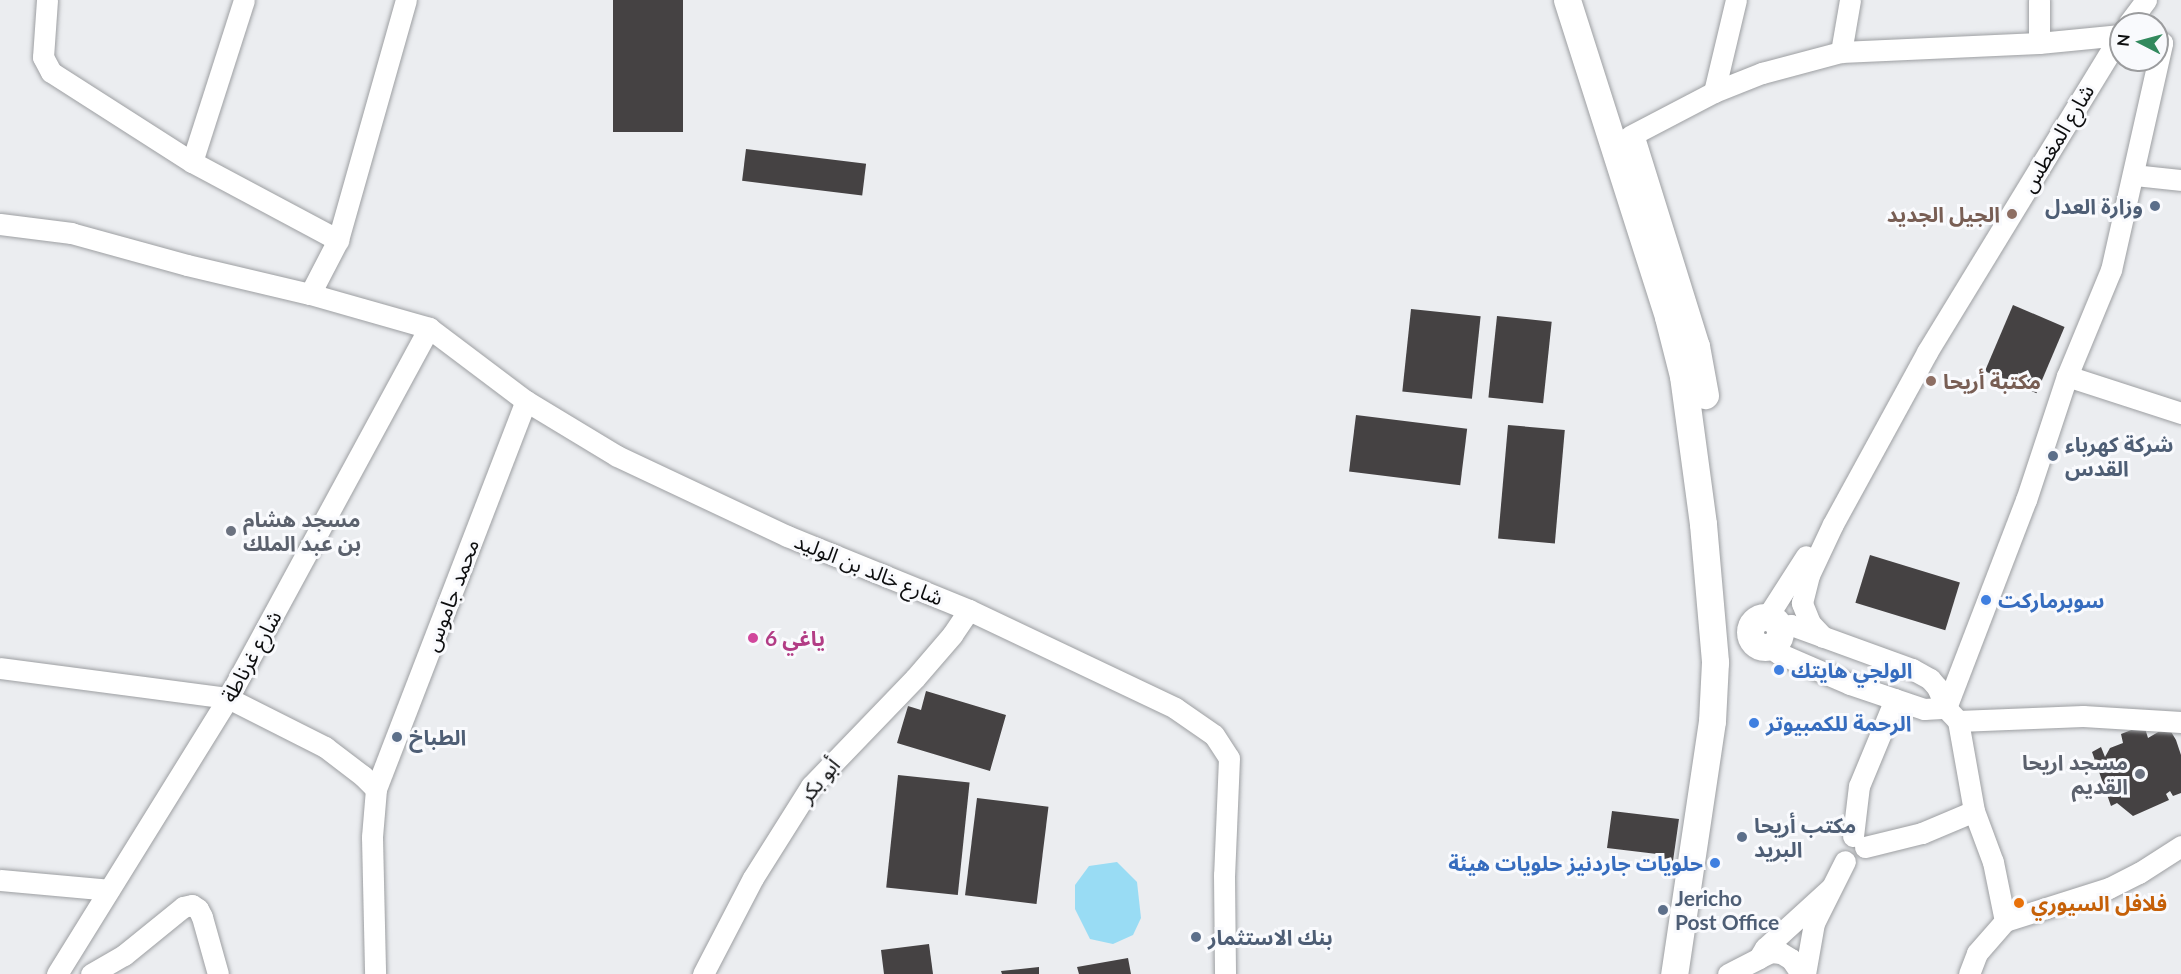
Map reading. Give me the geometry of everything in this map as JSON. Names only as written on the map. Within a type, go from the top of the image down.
[{"type":"main road","points":[[1568,0],[1668,316],[1683,376],[1696,462],[1768,632]]},
{"type":"main road","points":[[1585,0],[1696,346],[1707,407],[1720,517],[1768,632],[1726,726],[1690,974]]},
{"type":"main road","points":[[1674,974],[1713,720],[1768,632]]},
{"type":"street","points":[[47,0],[44,57],[51,72],[192,162],[338,240]]},
{"type":"street","points":[[192,162],[244,0]]},
{"type":"street","points":[[310,294],[338,240],[406,0]]},
{"type":"street","points":[[1714,92],[1736,0]]},
{"type":"street","points":[[1841,52],[1850,0]]},
{"type":"street","points":[[2039,0],[2039,43]]},
{"type":"street","points":[[1630,136],[1714,92],[1762,73],[1841,52],[2039,43],[2109,36]]},
{"type":"street","name":"شارع المغطس","points":[[1768,632],[1805,586],[1833,524],[1928,352],[2109,55]]},
{"type":"street","points":[[1952,714],[2067,376],[2111,270],[2156,72]]},
{"type":"street","points":[[2134,176],[2181,180]]},
{"type":"street","name":"شارع خالد بن الوليد","points":[[0,224],[71,233],[187,265],[310,294],[429,328],[526,401],[617,456],[787,536],[969,610],[1175,708],[1214,735],[1223,745],[1229,758],[1224,876],[1225,974]]},
{"type":"street","name":"شارع غرناطة","points":[[57,974],[228,698],[429,328]]},
{"type":"street","points":[[2067,376],[2181,413]]},
{"type":"street","name":"محمد جاموس","points":[[375,974],[372,837],[376,789],[526,401]]},
{"type":"street","name":"شارع المغطس","points":[[1768,632],[1809,550],[1833,524]]},
{"type":"street","name":"أبو بكر","points":[[702,974],[753,878],[811,786],[915,678],[952,635],[969,610]]},
{"type":"street","points":[[1768,632],[1823,637],[1921,674],[1937,687],[1952,714],[1974,811],[1993,862],[2005,921]]},
{"type":"street","points":[[1768,632],[1895,699],[1924,709],[1952,714],[2083,716],[2181,722]]},
{"type":"street","points":[[0,668],[228,698],[324,747],[376,789]]},
{"type":"street","points":[[1859,841],[1853,816],[1859,786],[1895,699]]},
{"type":"street","points":[[1805,974],[1814,923],[1845,861],[1840,854],[1839,845],[1844,838],[1859,841],[1922,833],[1974,811]]},
{"type":"street","points":[[1970,974],[1977,954],[2005,921],[2109,888],[2139,873],[2181,846]]},
{"type":"street","points":[[0,880],[109,890]]},
{"type":"street","points":[[1759,958],[1766,948],[1831,888]]},
{"type":"street","points":[[91,974],[124,956],[183,907],[192,905],[198,909],[202,917],[218,974]]},
{"type":"street","points":[[1728,974],[1771,952],[1781,952],[1791,958],[1801,974]]},
{"type":"water","points":[[1117,862],[1137,882],[1141,918],[1133,935],[1113,944],[1090,939],[1075,909],[1075,885],[1089,866]]},
{"type":"building","points":[[613,0],[683,0],[683,132],[613,132]]},
{"type":"building","points":[[746,149],[866,164],[862,196],[742,181]]},
{"type":"building","points":[[2013,305],[2065,327],[2036,393],[1985,371]]},
{"type":"building","points":[[1411,309],[1481,316],[1472,399],[1402,392]]},
{"type":"building","points":[[1497,316],[1552,322],[1543,403],[1488,398]]},
{"type":"building","points":[[1356,415],[1467,429],[1460,485],[1349,472]]},
{"type":"building","points":[[1508,425],[1565,430],[1555,544],[1498,539]]},
{"type":"building","points":[[1870,555],[1960,582],[1945,630],[1855,603]]},
{"type":"building","points":[[926,691],[1006,715],[990,771],[897,743],[908,706],[921,710]]},
{"type":"building","name":"مسجد اريحا القديم","points":[[2144,725],[2148,738],[2165,728],[2170,730],[2176,740],[2181,755],[2181,793],[2173,796],[2170,791],[2166,794],[2169,800],[2133,816],[2117,803],[2111,806],[2092,752],[2101,747],[2105,757],[2110,748],[2123,743],[2121,734]]},
{"type":"building","points":[[898,775],[970,783],[958,895],[886,887]]},
{"type":"building","points":[[977,798],[1048,807],[1037,904],[965,895]]},
{"type":"building","points":[[1612,811],[1679,819],[1673,861],[1656,859],[1657,854],[1607,848]]},
{"type":"building","points":[[929,944],[933,974],[884,974],[881,950]]},
{"type":"building","points":[[1128,958],[1131,974],[1079,974],[1077,967]]},
{"type":"building","points":[[1039,967],[1039,974],[1002,974],[1001,971]]},
{"type":"place","name":"وزارة العدل","points":[[2155,206]]},
{"type":"place","name":"الجيل الجديد","points":[[2012,214]]},
{"type":"place","name":"مكتبة أريحا","points":[[1931,381]]},
{"type":"place","name":"شركة كهرباء القدس","points":[[2053,456]]},
{"type":"place","name":"مسجد هشام بن عبد الملك","points":[[231,531]]},
{"type":"place","name":"سوبرماركت","points":[[1986,600]]},
{"type":"place","name":"ياغي 6","points":[[753,638]]},
{"type":"place","name":"الولجي هايتك","points":[[1779,670]]},
{"type":"place","name":"الرحمة للكمبيوتر","points":[[1754,723]]},
{"type":"place","name":"الطباخ","points":[[397,737]]},
{"type":"place","name":"مسجد اريحا القديم","points":[[2140,774]]},
{"type":"place","name":"مكتب أريحا البريد","points":[[1742,837]]},
{"type":"place","name":"حلويات جاردنيز حلويات هيئة","points":[[1715,863]]},
{"type":"place","name":"فلافل السيوري","points":[[2019,903]]},
{"type":"place","name":"Jericho Post Office","points":[[1663,910]]},
{"type":"place","name":"بنك الاستثمار","points":[[1196,937]]}]
